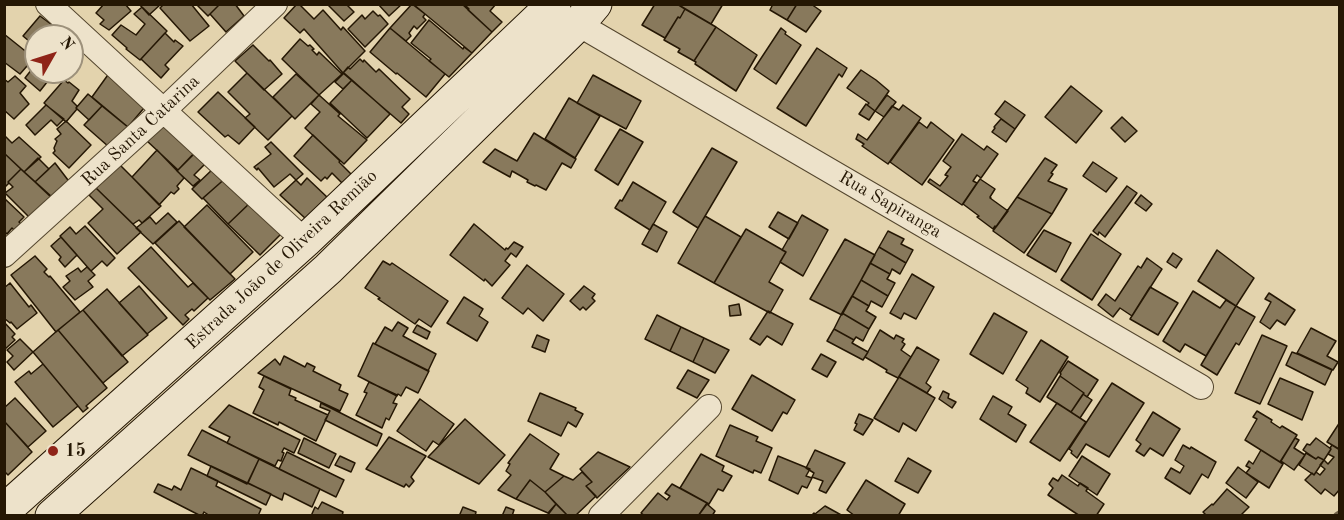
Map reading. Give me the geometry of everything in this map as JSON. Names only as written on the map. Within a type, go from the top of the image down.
[{"type":"main road","name":"Estrada João de Oliveira Remião","points":[[4,511],[305,241],[576,11]]},
{"type":"main road","name":"Estrada João de Oliveira Remião","points":[[52,516],[328,269],[576,11]]},
{"type":"street","points":[[48,4],[305,241]]},
{"type":"street","name":"Rua Santa Catarina","points":[[4,255],[164,111],[275,4]]},
{"type":"street","name":"Rua Sapiranga","points":[[576,11],[1201,387]]},
{"type":"street","points":[[601,516],[709,407]]},
{"type":"building","points":[[104,4],[125,4],[131,11],[109,30],[100,24],[104,20],[96,13]]},
{"type":"building","points":[[139,4],[161,4],[149,15]]},
{"type":"building","points":[[164,4],[191,4],[209,26],[190,41],[160,8]]},
{"type":"building","points":[[196,4],[220,4],[208,16]]},
{"type":"building","points":[[220,4],[235,4],[244,16],[226,32],[210,14]]},
{"type":"building","points":[[297,4],[314,19],[323,10],[341,30],[343,27],[365,51],[343,73],[304,29],[300,33],[284,18]]},
{"type":"building","points":[[327,4],[346,4],[354,12],[344,21]]},
{"type":"building","points":[[378,4],[402,4],[389,16]]},
{"type":"building","points":[[412,4],[425,14],[423,17],[426,20],[417,29],[414,26],[409,33],[411,36],[406,41],[390,28]]},
{"type":"building","points":[[413,4],[462,4],[492,32],[472,53]]},
{"type":"building","points":[[464,4],[496,4],[490,11],[502,22],[492,32]]},
{"type":"building","points":[[655,4],[677,4],[685,9],[665,38],[642,25]]},
{"type":"building","points":[[677,4],[723,4],[711,24]]},
{"type":"building","points":[[773,4],[797,4],[787,20],[770,10]]},
{"type":"building","points":[[797,4],[811,4],[821,11],[806,32],[787,20]]},
{"type":"building","points":[[142,7],[167,31],[140,60],[112,35],[121,25],[136,35],[145,24],[134,14]]},
{"type":"building","points":[[685,9],[716,27],[694,61],[678,52],[680,49],[664,40]]},
{"type":"building","points":[[373,11],[388,24],[365,47],[348,29],[362,15],[365,19]]},
{"type":"building","points":[[40,16],[51,24],[33,24]]},
{"type":"building","points":[[429,20],[463,49],[464,47],[472,53],[449,77],[411,43]]},
{"type":"building","points":[[716,27],[757,55],[736,91],[695,64],[694,61]]},
{"type":"building","points":[[390,28],[445,74],[426,97],[370,52]]},
{"type":"building","points":[[781,28],[786,32],[785,34],[801,45],[776,84],[754,69]]},
{"type":"building","points":[[165,33],[174,42],[175,40],[183,46],[165,65],[169,69],[161,78],[141,59]]},
{"type":"building","points":[[4,34],[24,50],[24,69],[20,74],[4,62]]},
{"type":"building","points":[[300,39],[308,46],[310,45],[317,55],[319,52],[342,74],[319,95],[282,59]]},
{"type":"building","points":[[253,45],[282,74],[264,90],[235,61]]},
{"type":"building","points":[[817,48],[847,68],[842,77],[839,74],[806,126],[777,108]]},
{"type":"building","points":[[360,59],[376,72],[379,69],[410,99],[402,107],[409,114],[401,123],[343,73]]},
{"type":"building","points":[[861,70],[889,91],[875,111],[867,105],[869,103],[847,88]]},
{"type":"building","points":[[110,72],[149,102],[128,127],[92,97]]},
{"type":"building","points":[[247,73],[292,116],[268,140],[245,118],[250,114],[228,92]]},
{"type":"building","points":[[344,73],[352,80],[343,89],[335,82]]},
{"type":"building","points":[[296,74],[319,95],[295,119],[273,97]]},
{"type":"building","points":[[593,75],[641,101],[626,129],[577,103]]},
{"type":"building","points":[[15,76],[26,86],[20,93],[29,104],[14,119],[4,110],[4,79],[8,82]]},
{"type":"building","points":[[352,80],[390,114],[367,138],[330,103]]},
{"type":"building","points":[[32,84],[46,84],[40,91]]},
{"type":"building","points":[[61,84],[72,84],[79,90],[72,101],[77,109],[66,122],[44,103]]},
{"type":"building","points":[[1071,86],[1102,111],[1076,143],[1045,117]]},
{"type":"building","points":[[218,92],[255,127],[239,144],[228,135],[225,137],[198,112]]},
{"type":"building","points":[[88,94],[102,106],[89,120],[76,108]]},
{"type":"building","points":[[319,95],[340,114],[338,116],[367,140],[344,164],[305,128],[320,112],[311,104]]},
{"type":"building","points":[[887,95],[896,102],[884,117],[875,111]]},
{"type":"building","points":[[569,98],[600,116],[575,158],[545,139]]},
{"type":"building","points":[[1005,101],[1025,115],[1015,129],[995,114]]},
{"type":"building","points":[[866,104],[875,111],[869,120],[859,114]]},
{"type":"building","points":[[46,105],[64,119],[57,126],[51,120],[35,135],[26,125]]},
{"type":"building","points":[[903,105],[921,118],[888,164],[862,146],[864,144],[856,139],[858,134],[867,140],[892,106],[899,110]]},
{"type":"building","points":[[102,106],[129,128],[109,147],[84,125]]},
{"type":"building","points":[[1122,117],[1137,131],[1125,142],[1111,128]]},
{"type":"building","points":[[168,118],[199,148],[178,170],[146,140]]},
{"type":"building","points":[[1001,119],[1015,129],[1006,142],[992,132]]},
{"type":"building","points":[[66,121],[91,145],[69,168],[53,153],[57,141],[55,139],[61,134],[57,129]]},
{"type":"building","points":[[919,122],[927,128],[931,122],[954,140],[922,185],[890,162]]},
{"type":"building","points":[[620,129],[643,142],[618,185],[595,170]]},
{"type":"building","points":[[534,133],[576,159],[571,168],[562,163],[546,190],[527,182],[528,180],[512,171],[510,177],[483,162],[495,149],[517,161]]},
{"type":"building","points":[[962,134],[984,150],[987,146],[998,154],[981,178],[977,175],[973,181],[977,183],[962,205],[928,182],[930,179],[940,186],[948,176],[945,175],[951,167],[943,161]]},
{"type":"building","points":[[313,135],[352,175],[343,184],[332,173],[327,179],[325,177],[321,181],[294,156]]},
{"type":"building","points":[[5,136],[12,143],[19,137],[41,157],[24,172],[4,153]]},
{"type":"building","points":[[271,142],[303,174],[296,180],[290,174],[274,187],[258,168],[257,170],[254,167],[271,154],[265,147]]},
{"type":"building","points":[[712,148],[737,162],[698,228],[673,212]]},
{"type":"building","points":[[157,150],[184,178],[177,186],[179,189],[174,194],[171,192],[159,205],[132,177]]},
{"type":"building","points":[[198,150],[209,160],[194,175],[200,180],[193,186],[177,171]]},
{"type":"building","points":[[4,153],[21,169],[4,188]]},
{"type":"building","points":[[38,158],[49,169],[35,182],[24,172]]},
{"type":"building","points":[[1045,158],[1057,165],[1048,181],[1067,189],[1052,214],[1017,197]]},
{"type":"building","points":[[1093,162],[1117,178],[1106,192],[1083,176]]},
{"type":"building","points":[[55,163],[71,184],[54,200],[35,182]]},
{"type":"building","points":[[120,165],[161,206],[142,223],[139,220],[133,224],[96,188]]},
{"type":"building","points":[[217,165],[228,176],[202,199],[192,189]]},
{"type":"building","points":[[21,169],[52,197],[29,217],[5,193],[13,187],[8,182]]},
{"type":"building","points":[[228,176],[252,201],[228,224],[203,198]]},
{"type":"building","points":[[307,178],[328,198],[306,219],[280,195],[296,180],[301,185]]},
{"type":"building","points":[[980,179],[995,189],[990,198],[1008,211],[993,229],[963,204]]},
{"type":"building","points":[[633,182],[666,202],[650,230],[615,208]]},
{"type":"building","points":[[1127,186],[1137,193],[1105,237],[1099,232],[1098,235],[1093,231]]},
{"type":"building","points":[[96,188],[141,232],[117,254],[88,223],[103,209],[89,195]]},
{"type":"building","points":[[1141,195],[1152,204],[1146,211],[1135,203]]},
{"type":"building","points":[[1017,197],[1052,214],[1024,253],[993,231]]},
{"type":"building","points":[[4,198],[24,217],[19,222],[22,225],[16,232],[12,228],[7,234],[4,231]]},
{"type":"building","points":[[252,201],[282,233],[260,255],[228,224]]},
{"type":"building","points":[[207,205],[253,252],[230,274],[184,227]]},
{"type":"building","points":[[778,212],[798,223],[789,239],[769,227]]},
{"type":"building","points":[[168,213],[177,222],[153,244],[136,228],[150,217],[156,224]]},
{"type":"building","points":[[802,215],[828,230],[803,276],[780,262],[786,252],[782,250]]},
{"type":"building","points":[[705,216],[741,237],[714,283],[678,263]]},
{"type":"building","points":[[179,221],[235,279],[210,300],[155,243]]},
{"type":"building","points":[[474,224],[505,250],[514,242],[523,247],[516,257],[511,253],[505,261],[510,265],[492,286],[450,255]]},
{"type":"building","points":[[653,224],[667,232],[657,252],[642,244]]},
{"type":"building","points":[[85,226],[115,258],[107,266],[102,261],[91,271],[60,236],[70,227],[76,234]]},
{"type":"building","points":[[746,229],[786,252],[769,282],[783,290],[770,313],[714,283]]},
{"type":"building","points":[[1044,230],[1071,243],[1056,272],[1027,255]]},
{"type":"building","points":[[888,231],[904,239],[901,244],[913,250],[906,263],[879,247]]},
{"type":"building","points":[[1091,234],[1121,254],[1092,300],[1061,280]]},
{"type":"building","points":[[61,237],[77,255],[65,267],[59,260],[61,257],[51,246]]},
{"type":"building","points":[[845,239],[875,255],[842,315],[810,299]]},
{"type":"building","points":[[151,247],[188,287],[193,283],[208,298],[194,311],[192,309],[185,315],[189,319],[183,325],[128,268]]},
{"type":"building","points":[[879,247],[906,263],[900,274],[892,269],[890,274],[870,263]]},
{"type":"building","points":[[1217,250],[1254,278],[1236,306],[1198,281]]},
{"type":"building","points":[[1173,253],[1182,259],[1176,268],[1167,262]]},
{"type":"building","points":[[35,256],[47,269],[44,272],[80,312],[56,332],[11,275]]},
{"type":"building","points":[[1147,258],[1162,269],[1132,316],[1120,308],[1113,317],[1098,305],[1106,294],[1115,301],[1138,266],[1141,268]]},
{"type":"building","points":[[383,261],[390,265],[392,263],[448,301],[431,327],[419,319],[415,324],[365,288]]},
{"type":"building","points":[[870,263],[890,274],[887,279],[895,283],[888,296],[861,280]]},
{"type":"building","points":[[527,265],[564,294],[543,321],[528,308],[523,314],[502,298]]},
{"type":"building","points":[[87,267],[95,275],[88,281],[93,287],[75,300],[63,287],[70,281],[66,276],[78,268],[81,272]]},
{"type":"building","points":[[912,274],[934,287],[916,319],[904,313],[901,319],[890,313]]},
{"type":"building","points":[[861,280],[888,296],[882,307],[871,301],[869,306],[852,296]]},
{"type":"building","points":[[10,283],[29,307],[31,305],[37,313],[17,329],[4,318],[4,288]]},
{"type":"building","points":[[139,286],[167,318],[147,334],[119,303]]},
{"type":"building","points":[[584,286],[595,294],[592,298],[595,301],[586,310],[583,307],[580,310],[570,301]]},
{"type":"building","points":[[1150,287],[1178,303],[1158,335],[1130,319]]},
{"type":"building","points":[[107,289],[148,335],[122,356],[83,310]]},
{"type":"building","points":[[1193,291],[1220,308],[1226,300],[1236,306],[1206,356],[1185,344],[1180,352],[1163,341]]},
{"type":"building","points":[[1269,293],[1295,310],[1285,325],[1277,320],[1270,329],[1260,322],[1271,302],[1265,299]]},
{"type":"building","points":[[852,296],[869,306],[866,311],[876,317],[869,329],[842,313]]},
{"type":"building","points":[[464,297],[483,309],[479,316],[488,322],[477,341],[447,323]]},
{"type":"building","points":[[739,304],[741,315],[730,316],[729,306]]},
{"type":"building","points":[[1236,306],[1255,317],[1239,345],[1236,343],[1217,375],[1201,365]]},
{"type":"building","points":[[83,310],[128,362],[103,383],[58,330]]},
{"type":"building","points":[[768,311],[793,324],[782,345],[767,336],[760,345],[750,339]]},
{"type":"building","points":[[842,313],[869,329],[863,341],[856,337],[854,340],[834,329]]},
{"type":"building","points":[[994,313],[1027,332],[1003,374],[970,354]]},
{"type":"building","points":[[657,315],[681,327],[670,351],[645,339]]},
{"type":"building","points":[[4,322],[15,334],[12,337],[15,340],[4,350]]},
{"type":"building","points":[[398,322],[408,328],[403,336],[436,354],[428,371],[375,344],[385,327],[392,331]]},
{"type":"building","points":[[417,325],[430,332],[427,339],[413,332]]},
{"type":"building","points":[[681,327],[704,338],[693,362],[670,351]]},
{"type":"building","points":[[1311,328],[1336,341],[1327,356],[1338,362],[1333,370],[1297,353]]},
{"type":"building","points":[[834,329],[854,340],[852,343],[868,352],[863,360],[827,341]]},
{"type":"building","points":[[58,330],[107,388],[86,406],[88,408],[83,412],[33,352]]},
{"type":"building","points":[[880,330],[894,339],[896,335],[904,339],[902,342],[905,344],[901,350],[911,357],[898,378],[865,357]]},
{"type":"building","points":[[537,335],[549,340],[545,352],[532,347]]},
{"type":"building","points":[[1262,335],[1287,346],[1260,404],[1235,393]]},
{"type":"building","points":[[704,338],[729,350],[715,373],[693,362]]},
{"type":"building","points":[[20,339],[33,352],[14,370],[7,362],[13,356],[7,350]]},
{"type":"building","points":[[1041,340],[1068,357],[1040,402],[1026,393],[1028,388],[1016,380]]},
{"type":"building","points":[[373,343],[429,371],[418,393],[406,387],[401,396],[398,394],[397,396],[358,376]]},
{"type":"building","points":[[917,347],[939,360],[926,383],[931,387],[927,393],[899,377]]},
{"type":"building","points":[[1292,352],[1332,370],[1325,385],[1286,365]]},
{"type":"building","points":[[821,354],[836,362],[827,377],[812,369]]},
{"type":"building","points":[[284,356],[305,367],[307,363],[315,367],[313,371],[341,385],[339,390],[348,394],[340,411],[258,373],[275,359],[280,365]]},
{"type":"building","points":[[1068,361],[1098,380],[1087,397],[1060,376]]},
{"type":"building","points":[[43,364],[78,406],[53,427],[15,382],[29,371],[31,374]]},
{"type":"building","points":[[688,370],[709,380],[697,398],[677,388]]},
{"type":"building","points":[[752,375],[795,400],[787,414],[783,412],[772,431],[732,409]]},
{"type":"building","points":[[264,376],[291,389],[289,395],[296,398],[295,400],[328,415],[316,441],[279,422],[278,425],[253,413],[264,390],[259,387]]},
{"type":"building","points":[[1060,376],[1084,393],[1071,412],[1047,397]]},
{"type":"building","points":[[899,377],[935,398],[916,431],[903,423],[899,432],[874,418]]},
{"type":"building","points":[[1280,378],[1313,392],[1302,420],[1268,404]]},
{"type":"building","points":[[369,382],[397,395],[393,403],[397,404],[389,420],[386,418],[382,428],[356,415],[367,393],[364,392]]},
{"type":"building","points":[[1112,383],[1144,403],[1109,457],[1086,444],[1077,458],[1069,449]]},
{"type":"building","points":[[943,391],[949,394],[948,398],[956,402],[952,408],[939,399]]},
{"type":"building","points":[[540,393],[576,408],[575,410],[583,414],[576,427],[568,422],[561,436],[528,421]]},
{"type":"building","points":[[1083,394],[1092,400],[1080,418],[1071,412]]},
{"type":"building","points":[[993,396],[1012,407],[1008,414],[1026,425],[1016,442],[980,419]]},
{"type":"building","points":[[15,398],[46,431],[28,447],[4,421],[4,408]]},
{"type":"building","points":[[420,399],[454,424],[439,445],[433,441],[426,451],[397,431]]},
{"type":"building","points":[[321,403],[382,434],[377,446],[325,420],[330,411],[320,407]]},
{"type":"building","points":[[1057,403],[1086,422],[1060,461],[1030,442]]},
{"type":"building","points":[[229,405],[300,440],[294,453],[284,448],[281,461],[278,460],[275,466],[227,443],[230,437],[209,427]]},
{"type":"building","points":[[1257,411],[1280,428],[1282,426],[1297,435],[1280,462],[1245,440],[1257,419],[1253,417]]},
{"type":"building","points":[[1153,412],[1180,429],[1163,456],[1150,448],[1144,456],[1136,451],[1141,444],[1136,440]]},
{"type":"building","points":[[859,414],[873,420],[863,435],[854,430]]},
{"type":"building","points":[[465,419],[505,455],[479,484],[428,457]]},
{"type":"building","points":[[4,421],[32,452],[8,475],[4,471]]},
{"type":"building","points":[[1340,422],[1340,449],[1339,449],[1327,442]]},
{"type":"building","points":[[730,425],[758,437],[756,441],[772,448],[761,473],[754,470],[753,473],[716,456]]},
{"type":"building","points":[[202,430],[259,459],[247,484],[188,455]]},
{"type":"building","points":[[530,434],[559,454],[550,469],[564,476],[545,492],[530,480],[516,499],[498,490],[511,475],[506,471],[510,464],[508,463]]},
{"type":"building","points":[[389,437],[426,456],[411,477],[414,481],[409,487],[406,484],[404,487],[366,469]]},
{"type":"building","points":[[304,438],[336,454],[329,468],[298,453]]},
{"type":"building","points":[[1295,438],[1299,440],[1294,448],[1305,455],[1294,470],[1281,461]]},
{"type":"building","points":[[1316,438],[1331,449],[1324,460],[1318,457],[1316,459],[1303,450]]},
{"type":"building","points":[[1183,445],[1190,449],[1191,447],[1216,462],[1208,478],[1202,474],[1190,494],[1165,478],[1171,468],[1180,473],[1184,466],[1175,460]]},
{"type":"building","points":[[1332,445],[1340,450],[1340,489],[1334,496],[1325,489],[1321,494],[1305,480],[1312,473],[1314,475],[1316,472],[1320,475],[1325,469],[1320,465],[1324,460],[1328,464],[1334,457],[1328,454]]},
{"type":"building","points":[[815,450],[845,463],[826,493],[819,490],[823,481],[812,477],[814,473],[806,468]]},
{"type":"building","points":[[1261,450],[1283,464],[1269,488],[1246,473],[1250,468],[1246,466],[1249,461],[1253,464]]},
{"type":"building","points":[[287,452],[344,480],[336,497],[279,469]]},
{"type":"building","points":[[598,452],[630,467],[597,498],[586,486],[592,482],[580,469]]},
{"type":"building","points":[[1306,453],[1316,459],[1318,457],[1324,460],[1314,475],[1299,465]]},
{"type":"building","points":[[701,454],[724,466],[722,471],[732,476],[723,491],[718,489],[709,504],[680,488]]},
{"type":"building","points":[[340,456],[355,463],[351,472],[335,465]]},
{"type":"building","points":[[778,456],[810,469],[806,476],[812,478],[807,488],[802,486],[798,494],[769,480]]},
{"type":"building","points":[[1082,456],[1110,474],[1097,495],[1069,476]]},
{"type":"building","points":[[908,458],[931,471],[918,493],[895,481]]},
{"type":"building","points":[[259,459],[320,489],[312,507],[284,493],[282,500],[248,483]]},
{"type":"building","points":[[211,466],[271,494],[266,505],[207,476]]},
{"type":"building","points":[[1238,467],[1258,482],[1246,498],[1226,483]]},
{"type":"building","points":[[191,468],[218,481],[216,486],[261,509],[258,516],[210,516],[204,512],[201,516],[154,492],[158,484],[172,490],[174,486],[181,490]]},
{"type":"building","points":[[582,472],[592,482],[586,486],[596,496],[575,516],[568,516],[545,492],[564,476],[573,480]]},
{"type":"building","points":[[1062,475],[1078,486],[1080,483],[1088,488],[1086,491],[1104,504],[1096,516],[1080,516],[1048,495],[1053,488],[1049,484],[1053,478],[1058,481]]},
{"type":"building","points":[[530,480],[556,504],[548,513],[516,499]]},
{"type":"building","points":[[866,480],[905,504],[898,516],[855,516],[847,510]]},
{"type":"building","points":[[672,484],[707,503],[698,516],[645,516],[641,513],[658,493],[667,500],[670,496],[665,493]]},
{"type":"building","points":[[1227,489],[1249,507],[1240,516],[1207,516],[1203,512],[1213,505]]},
{"type":"building","points":[[322,502],[343,512],[342,516],[311,516],[315,507],[318,509]]},
{"type":"building","points":[[556,504],[568,516],[547,516]]},
{"type":"building","points":[[707,504],[715,511],[712,516],[698,516]]},
{"type":"building","points":[[825,506],[843,516],[811,516]]},
{"type":"building","points":[[463,507],[476,512],[475,516],[460,514]]},
{"type":"building","points":[[506,507],[514,510],[512,516],[502,516]]},
{"type":"place","name":"15","points":[[53,451]]}]
